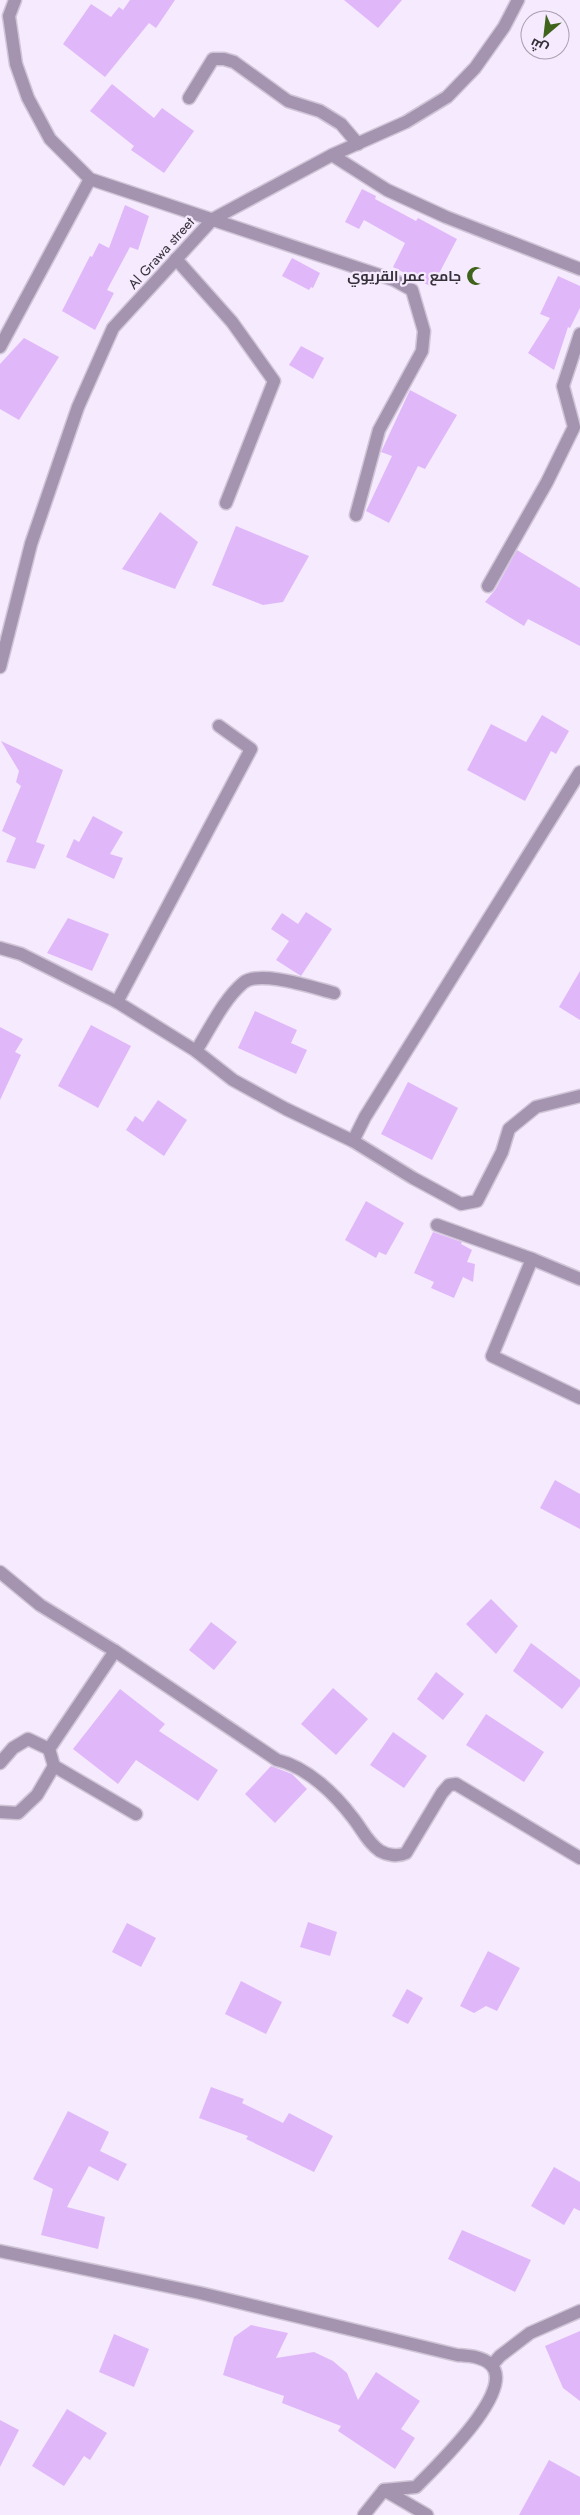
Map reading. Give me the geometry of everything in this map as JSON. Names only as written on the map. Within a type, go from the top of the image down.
[{"type":"street","points":[[14,0],[8,16],[16,64],[28,98],[50,139],[90,179],[394,280],[412,290],[424,341],[422,350],[379,430],[356,515]]},
{"type":"street","name":"Al Grawa street","points":[[0,667],[31,544],[78,407],[113,328],[213,219],[332,154],[406,122],[447,97],[475,68],[504,27],[518,0]]},
{"type":"street","points":[[188,98],[213,59],[224,58],[234,62],[288,101],[320,111],[341,124],[358,144]]},
{"type":"street","points":[[332,154],[387,190],[446,217],[580,269]]},
{"type":"street","points":[[0,347],[90,179]]},
{"type":"street","points":[[176,259],[232,322],[274,382],[226,503]]},
{"type":"street","points":[[488,586],[547,482],[574,427],[563,386],[580,334]]},
{"type":"street","points":[[117,1002],[251,749],[218,726]]},
{"type":"street","points":[[353,1141],[365,1117],[580,772]]},
{"type":"street","points":[[0,948],[21,954],[117,1002],[196,1050],[233,1080],[286,1109],[353,1141],[413,1178],[461,1204],[477,1201],[502,1152],[509,1129],[536,1107],[580,1096]]},
{"type":"street","points":[[196,1050],[227,1003],[244,982],[256,978],[287,981],[334,993]]},
{"type":"street","points":[[437,1225],[532,1259],[580,1279]]},
{"type":"street","points":[[532,1259],[492,1356],[580,1398]]},
{"type":"street","points":[[0,1572],[40,1604],[115,1651],[277,1760],[317,1781],[354,1818],[370,1842],[386,1854],[398,1856],[406,1853],[442,1793],[449,1785],[456,1784],[580,1858]]},
{"type":"street","points":[[0,1812],[18,1813],[37,1795],[54,1766],[50,1749],[115,1651]]},
{"type":"street","points":[[0,1762],[13,1748],[28,1739],[50,1749]]},
{"type":"street","points":[[54,1766],[136,1814]]},
{"type":"street","points":[[0,2252],[209,2295],[457,2355],[481,2358],[492,2365],[497,2380],[491,2400],[462,2439],[416,2487],[384,2490],[364,2515]]},
{"type":"street","points":[[492,2365],[500,2356],[530,2333],[552,2325],[580,2311]]},
{"type":"street","points":[[384,2490],[427,2515]]},
{"type":"building","points":[[130,0],[175,0],[156,28],[149,23],[105,77],[63,44],[91,4],[111,17],[119,7],[123,10]]},
{"type":"building","points":[[344,0],[402,0],[378,28]]},
{"type":"building","points":[[112,84],[154,118],[162,108],[194,131],[164,173],[131,150],[134,146],[90,111]]},
{"type":"building","points":[[362,189],[376,196],[375,199],[416,221],[418,218],[457,239],[432,287],[393,267],[405,243],[364,220],[359,229],[345,222]]},
{"type":"building","points":[[125,205],[149,216],[138,250],[130,247],[107,290],[114,293],[95,330],[62,311],[90,256],[92,257],[99,243],[109,248]]},
{"type":"building","points":[[292,258],[320,273],[313,288],[311,287],[309,290],[282,276]]},
{"type":"building","points":[[558,276],[580,286],[580,308],[570,328],[568,327],[554,370],[528,353],[550,318],[540,314]]},
{"type":"building","points":[[24,338],[59,357],[19,420],[0,409],[0,364]]},
{"type":"building","points":[[301,346],[324,358],[313,379],[289,365]]},
{"type":"building","points":[[410,390],[457,415],[425,469],[418,466],[389,523],[366,511],[392,456],[381,452]]},
{"type":"building","points":[[160,512],[198,542],[175,589],[122,569]]},
{"type":"building","points":[[236,526],[309,556],[283,602],[263,605],[212,585]]},
{"type":"building","points":[[517,550],[580,588],[580,646],[528,619],[524,626],[485,602],[495,590]]},
{"type":"building","points":[[542,715],[569,731],[556,754],[551,751],[525,801],[467,770],[491,724],[526,742]]},
{"type":"building","points":[[1,741],[63,770],[36,842],[45,845],[35,869],[6,862],[16,838],[2,831],[21,786],[16,782],[19,771]]},
{"type":"building","points":[[93,816],[123,832],[110,854],[123,858],[114,879],[66,857],[74,839],[79,842]]},
{"type":"building","points":[[306,912],[332,929],[301,976],[276,960],[289,941],[271,929],[282,913],[298,924]]},
{"type":"building","points":[[68,918],[109,934],[92,971],[47,953]]},
{"type":"building","points":[[580,971],[580,1020],[559,1007]]},
{"type":"building","points":[[255,1011],[297,1030],[291,1043],[307,1050],[296,1074],[238,1048]]},
{"type":"building","points":[[91,1025],[131,1046],[98,1108],[58,1086]]},
{"type":"building","points":[[0,1027],[23,1039],[15,1052],[21,1055],[0,1100]]},
{"type":"building","points":[[408,1082],[458,1108],[432,1160],[381,1134]]},
{"type":"building","points":[[158,1100],[187,1120],[164,1156],[126,1130],[135,1116],[143,1122]]},
{"type":"building","points":[[366,1201],[404,1223],[386,1255],[379,1252],[376,1258],[345,1240]]},
{"type":"building","points":[[433,1232],[462,1242],[461,1244],[472,1250],[467,1262],[475,1264],[473,1282],[463,1277],[454,1298],[431,1288],[434,1282],[414,1273]]},
{"type":"building","points":[[555,1480],[580,1494],[580,1529],[540,1508]]},
{"type":"building","points":[[491,1599],[518,1626],[496,1654],[466,1624]]},
{"type":"building","points":[[211,1622],[237,1642],[214,1670],[189,1650]]},
{"type":"building","points":[[531,1643],[580,1680],[580,1686],[562,1709],[513,1671]]},
{"type":"building","points":[[436,1672],[464,1694],[443,1720],[417,1699]]},
{"type":"building","points":[[333,1688],[368,1719],[336,1755],[301,1724]]},
{"type":"building","points":[[120,1689],[165,1724],[159,1731],[218,1770],[198,1801],[136,1760],[118,1784],[73,1749]]},
{"type":"building","points":[[486,1714],[544,1752],[524,1782],[466,1745]]},
{"type":"building","points":[[393,1732],[427,1756],[404,1788],[370,1765]]},
{"type":"building","points":[[271,1766],[292,1774],[307,1789],[275,1823],[245,1794]]},
{"type":"building","points":[[308,1922],[337,1932],[330,1956],[300,1947]]},
{"type":"building","points":[[127,1923],[156,1938],[141,1967],[112,1952]]},
{"type":"building","points":[[488,1951],[520,1968],[497,2011],[486,2006],[474,2013],[460,2006]]},
{"type":"building","points":[[241,1981],[282,2002],[266,2034],[225,2014]]},
{"type":"building","points":[[407,1989],[423,1998],[408,2024],[392,2016]]},
{"type":"building","points":[[211,2087],[244,2099],[242,2103],[283,2123],[289,2113],[333,2136],[314,2172],[246,2139],[248,2136],[199,2118]]},
{"type":"building","points":[[68,2111],[109,2132],[100,2151],[127,2164],[118,2181],[89,2166],[67,2207],[105,2217],[98,2249],[41,2235],[53,2189],[33,2179]]},
{"type":"building","points":[[554,2167],[580,2182],[580,2211],[574,2208],[564,2225],[531,2206]]},
{"type":"building","points":[[462,2230],[531,2260],[515,2292],[448,2259]]},
{"type":"building","points":[[251,2325],[288,2333],[276,2358],[314,2352],[333,2361],[347,2373],[358,2400],[376,2372],[420,2401],[401,2429],[415,2438],[395,2469],[338,2431],[341,2426],[282,2403],[284,2396],[223,2375],[234,2337]]},
{"type":"building","points":[[580,2331],[580,2401],[563,2388],[545,2346]]},
{"type":"building","points":[[114,2334],[149,2349],[134,2387],[99,2372]]},
{"type":"building","points":[[67,2409],[107,2433],[90,2460],[84,2456],[64,2486],[32,2466]]},
{"type":"building","points":[[0,2420],[19,2430],[0,2467]]},
{"type":"building","points":[[549,2460],[580,2477],[580,2515],[519,2515]]},
{"type":"place","name":"جامع عمر القريوي","points":[[476,276]]}]
